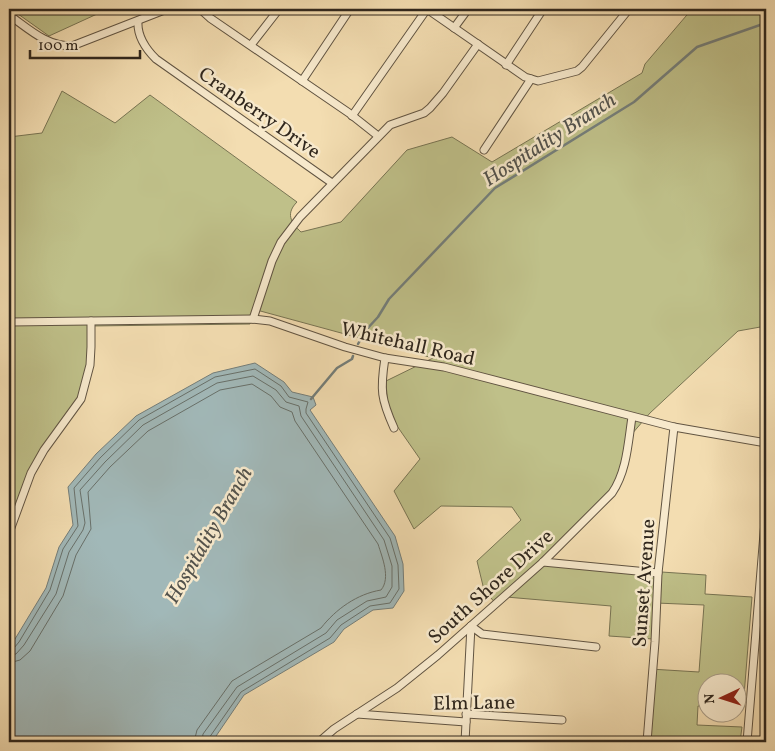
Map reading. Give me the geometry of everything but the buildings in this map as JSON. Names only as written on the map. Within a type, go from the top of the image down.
[{"type":"street","points":[[9,15],[46,42],[62,46],[72,46],[166,9]]},
{"type":"street","points":[[200,9],[210,18],[378,136]]},
{"type":"street","points":[[251,45],[279,9]]},
{"type":"street","points":[[302,81],[350,9]]},
{"type":"street","points":[[352,116],[427,9],[506,65],[525,77],[538,81],[578,71],[588,62],[629,9]]},
{"type":"street","points":[[454,28],[468,9]]},
{"type":"street","points":[[506,65],[543,9]]},
{"type":"street","name":"Cranberry Drive","points":[[138,21],[144,44],[156,59],[332,183]]},
{"type":"street","points":[[254,319],[272,261],[281,242],[300,217],[390,124],[424,113],[430,108],[478,44]]},
{"type":"street","points":[[484,150],[531,79]]},
{"type":"street","name":"Whitehall Road","points":[[9,322],[254,319],[270,321],[345,347],[385,358],[444,367],[674,427],[766,443]]},
{"type":"street","points":[[9,533],[31,473],[44,450],[76,407],[84,391],[91,356],[91,321]]},
{"type":"street","points":[[385,358],[382,395],[384,406],[394,428]]},
{"type":"street","name":"South Shore Drive","points":[[319,742],[327,734],[397,688],[471,626],[543,562],[612,493],[619,483],[624,465],[632,417]]},
{"type":"street","name":"Sunset Avenue","points":[[647,742],[658,573],[674,427]]},
{"type":"street","points":[[746,742],[766,509]]},
{"type":"street","points":[[543,562],[658,573]]},
{"type":"street","points":[[471,626],[482,634],[596,647]]},
{"type":"street","points":[[465,742],[471,626]]},
{"type":"street","name":"Elm Lane","points":[[356,714],[562,720]]},
{"type":"green space","points":[[11,9],[108,9],[49,36]]},
{"type":"green space","points":[[692,9],[766,9],[766,326],[738,331],[650,413],[631,435],[611,494],[543,564],[706,575],[705,594],[752,597],[746,674],[698,674],[697,725],[742,727],[740,742],[644,742],[650,669],[699,672],[704,605],[656,603],[653,639],[609,636],[611,606],[506,597],[497,605],[484,590],[477,561],[521,520],[512,507],[441,506],[414,529],[394,491],[420,459],[388,413],[386,381],[433,358],[253,309],[250,324],[90,326],[84,400],[36,464],[9,537],[9,137],[42,133],[62,91],[115,123],[150,95],[297,202],[291,210],[291,217],[294,225],[301,232],[341,222],[407,150],[452,137],[492,162],[642,73],[645,64]]},
{"type":"water","points":[[255,363],[284,382],[292,392],[313,397],[316,405],[310,410],[395,536],[403,564],[404,591],[393,608],[373,610],[344,629],[334,642],[244,695],[212,742],[9,742],[9,647],[46,588],[59,547],[73,525],[68,487],[96,454],[136,416],[213,373]]},
{"type":"waterway","name":"Hospitality Branch","points":[[358,344],[389,299],[495,188],[634,102],[697,47],[766,23]]},
{"type":"waterway","name":"Hospitality Branch","points":[[311,399],[337,368],[352,359],[353,356]]}]
